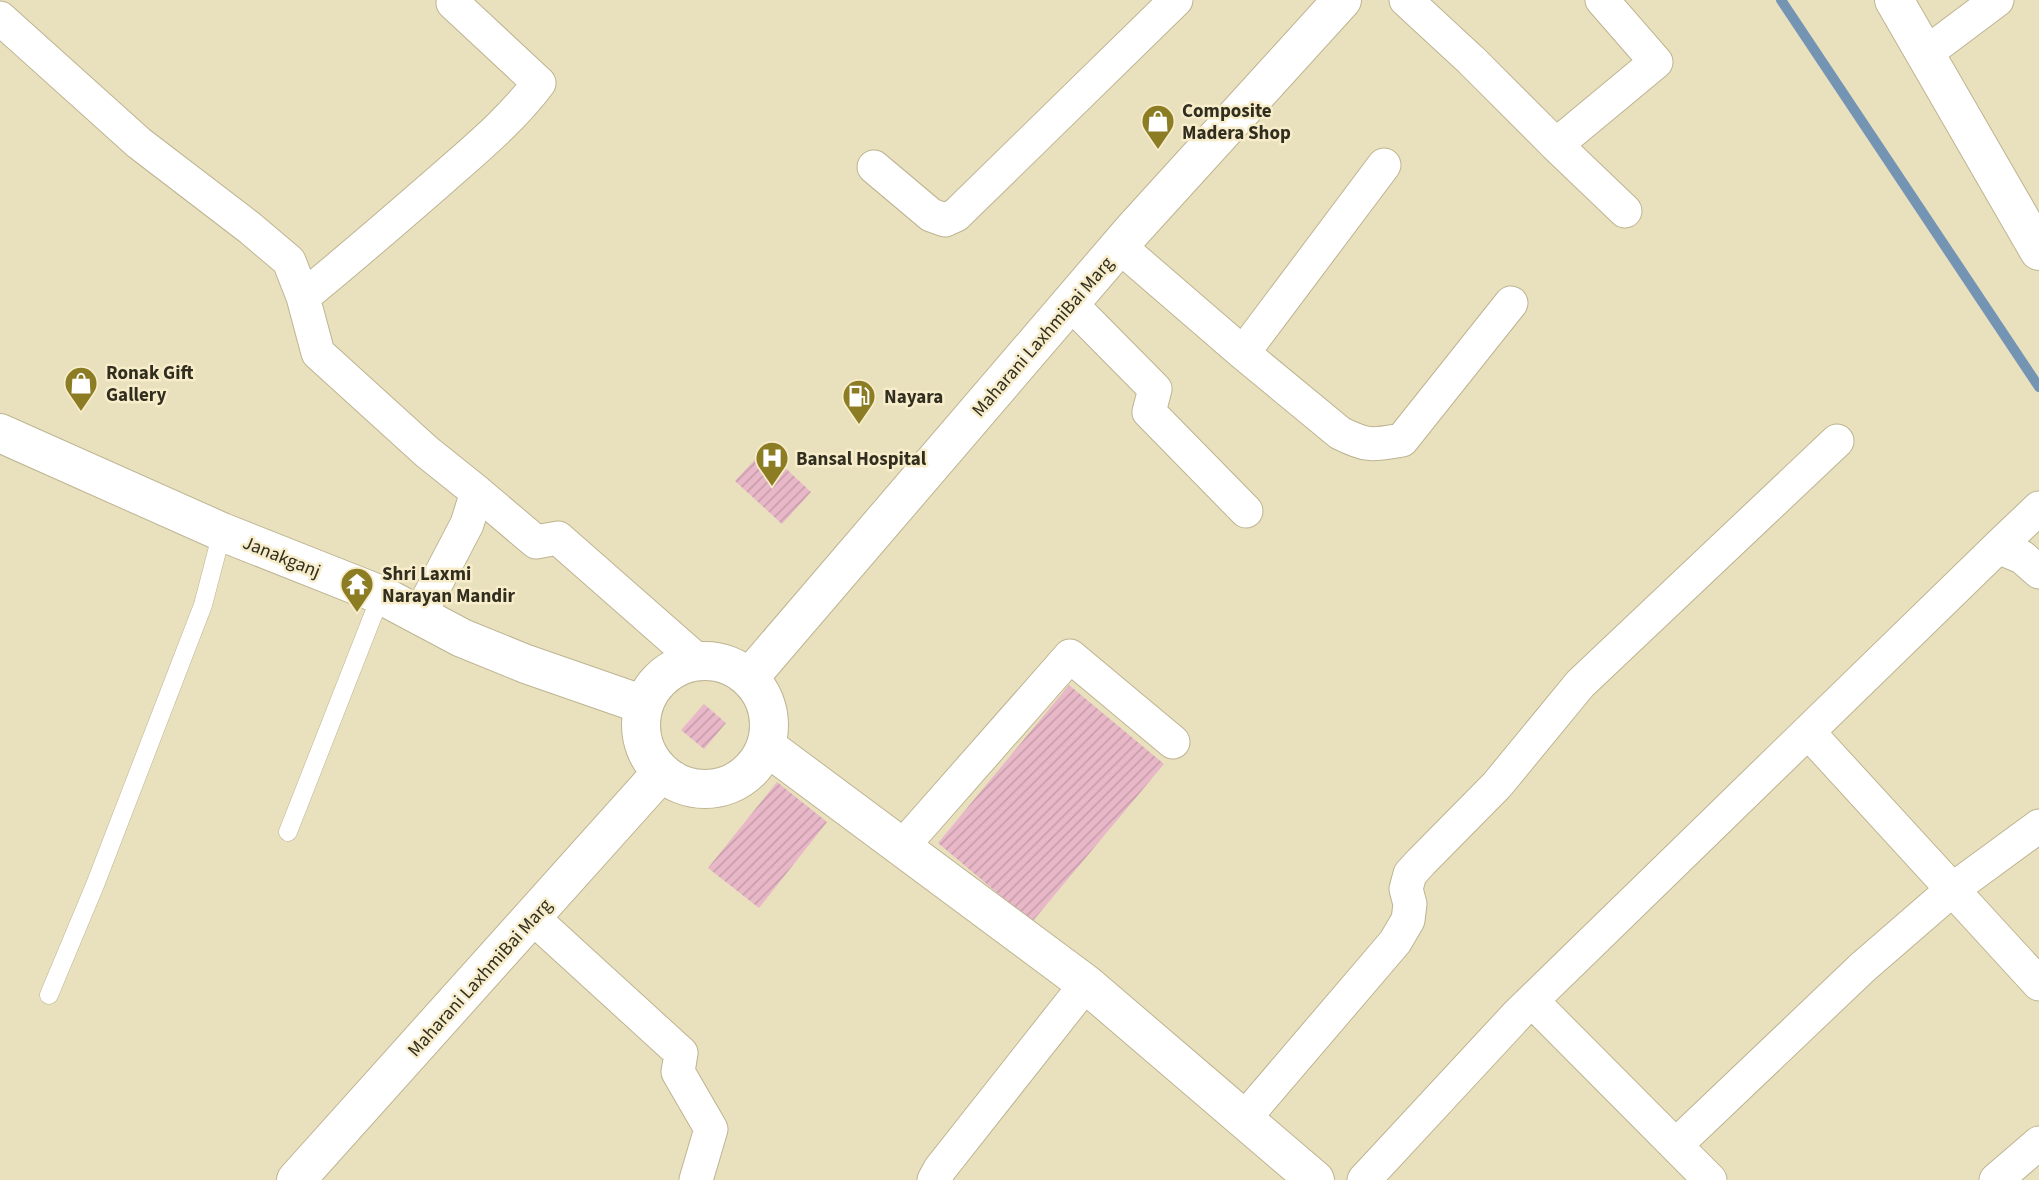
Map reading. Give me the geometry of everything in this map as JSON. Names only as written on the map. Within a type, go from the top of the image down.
[{"type":"main road","points":[[1894,0],[2039,251]]},
{"type":"main road","name":"Maharani LaxhmiBai Marg","points":[[749,678],[1328,4]]},
{"type":"main road","name":"Janakganj","points":[[0,433],[222,532],[380,595],[462,638],[526,664],[644,705]]},
{"type":"main road","points":[[698,661],[717,662],[734,668],[749,678],[761,693],[768,709],[766,746],[758,762],[746,776],[712,790],[693,789],[676,783],[661,773],[642,742],[644,705],[653,689],[665,675],[698,661]]},
{"type":"main road","points":[[766,746],[1086,984],[1315,1180]]},
{"type":"main road","name":"Maharani LaxhmiBai Marg","points":[[296,1180],[661,773]]},
{"type":"street","points":[[874,167],[931,215],[944,220],[956,215],[1176,0]]},
{"type":"street","points":[[1406,0],[1625,211]]},
{"type":"street","points":[[1556,145],[1656,62],[1602,0]]},
{"type":"street","points":[[1925,54],[1997,0]]},
{"type":"street","points":[[303,297],[359,252],[497,129],[522,106],[540,83],[453,3]]},
{"type":"street","points":[[0,18],[139,143],[289,261],[303,297],[318,354],[427,452],[536,542],[558,538],[698,661]]},
{"type":"street","points":[[1243,353],[1384,165]]},
{"type":"street","points":[[1119,246],[1340,433],[1358,442],[1373,445],[1402,440],[1511,303]]},
{"type":"street","points":[[1070,303],[1155,388],[1149,412],[1246,511]]},
{"type":"street","points":[[1243,1120],[1395,942],[1408,920],[1410,904],[1406,888],[1410,874],[1497,785],[1580,684],[1837,441]]},
{"type":"street","points":[[419,616],[467,524],[477,492]]},
{"type":"street","points":[[1364,1180],[1532,1001],[2039,509]]},
{"type":"street","points":[[1998,547],[2022,557],[2039,572]]},
{"type":"street","points":[[902,847],[1070,656],[1173,742]]},
{"type":"street","points":[[1809,733],[2039,984]]},
{"type":"street","points":[[1676,1145],[1863,967],[1953,889],[2039,826]]},
{"type":"street","points":[[532,917],[681,1053],[677,1072],[711,1129],[696,1180]]},
{"type":"street","points":[[934,1180],[1086,984]]},
{"type":"street","points":[[1532,1001],[1710,1180]]},
{"type":"street","points":[[1996,1180],[2039,1143]]},
{"type":"lane","points":[[49,995],[95,885],[203,605],[222,532]]},
{"type":"lane","points":[[288,832],[380,595]]},
{"type":"building","points":[[765,449],[811,492],[782,524],[735,481]]},
{"type":"building","points":[[1069,685],[1164,764],[1032,922],[938,843]]},
{"type":"building","points":[[704,704],[726,723],[704,749],[681,730]]},
{"type":"building","points":[[777,782],[827,822],[759,908],[708,868]]},
{"type":"waterway","points":[[1781,0],[2039,387]]},
{"type":"place","name":"Composite Madera Shop","points":[[1158,151]]},
{"type":"place","name":"Ronak Gift Gallery","points":[[81,413]]},
{"type":"place","name":"Nayara","points":[[859,426]]},
{"type":"place","name":"Bansal Hospital","points":[[772,488]]},
{"type":"place","name":"Shri Laxmi Narayan Mandir","points":[[357,614]]}]
